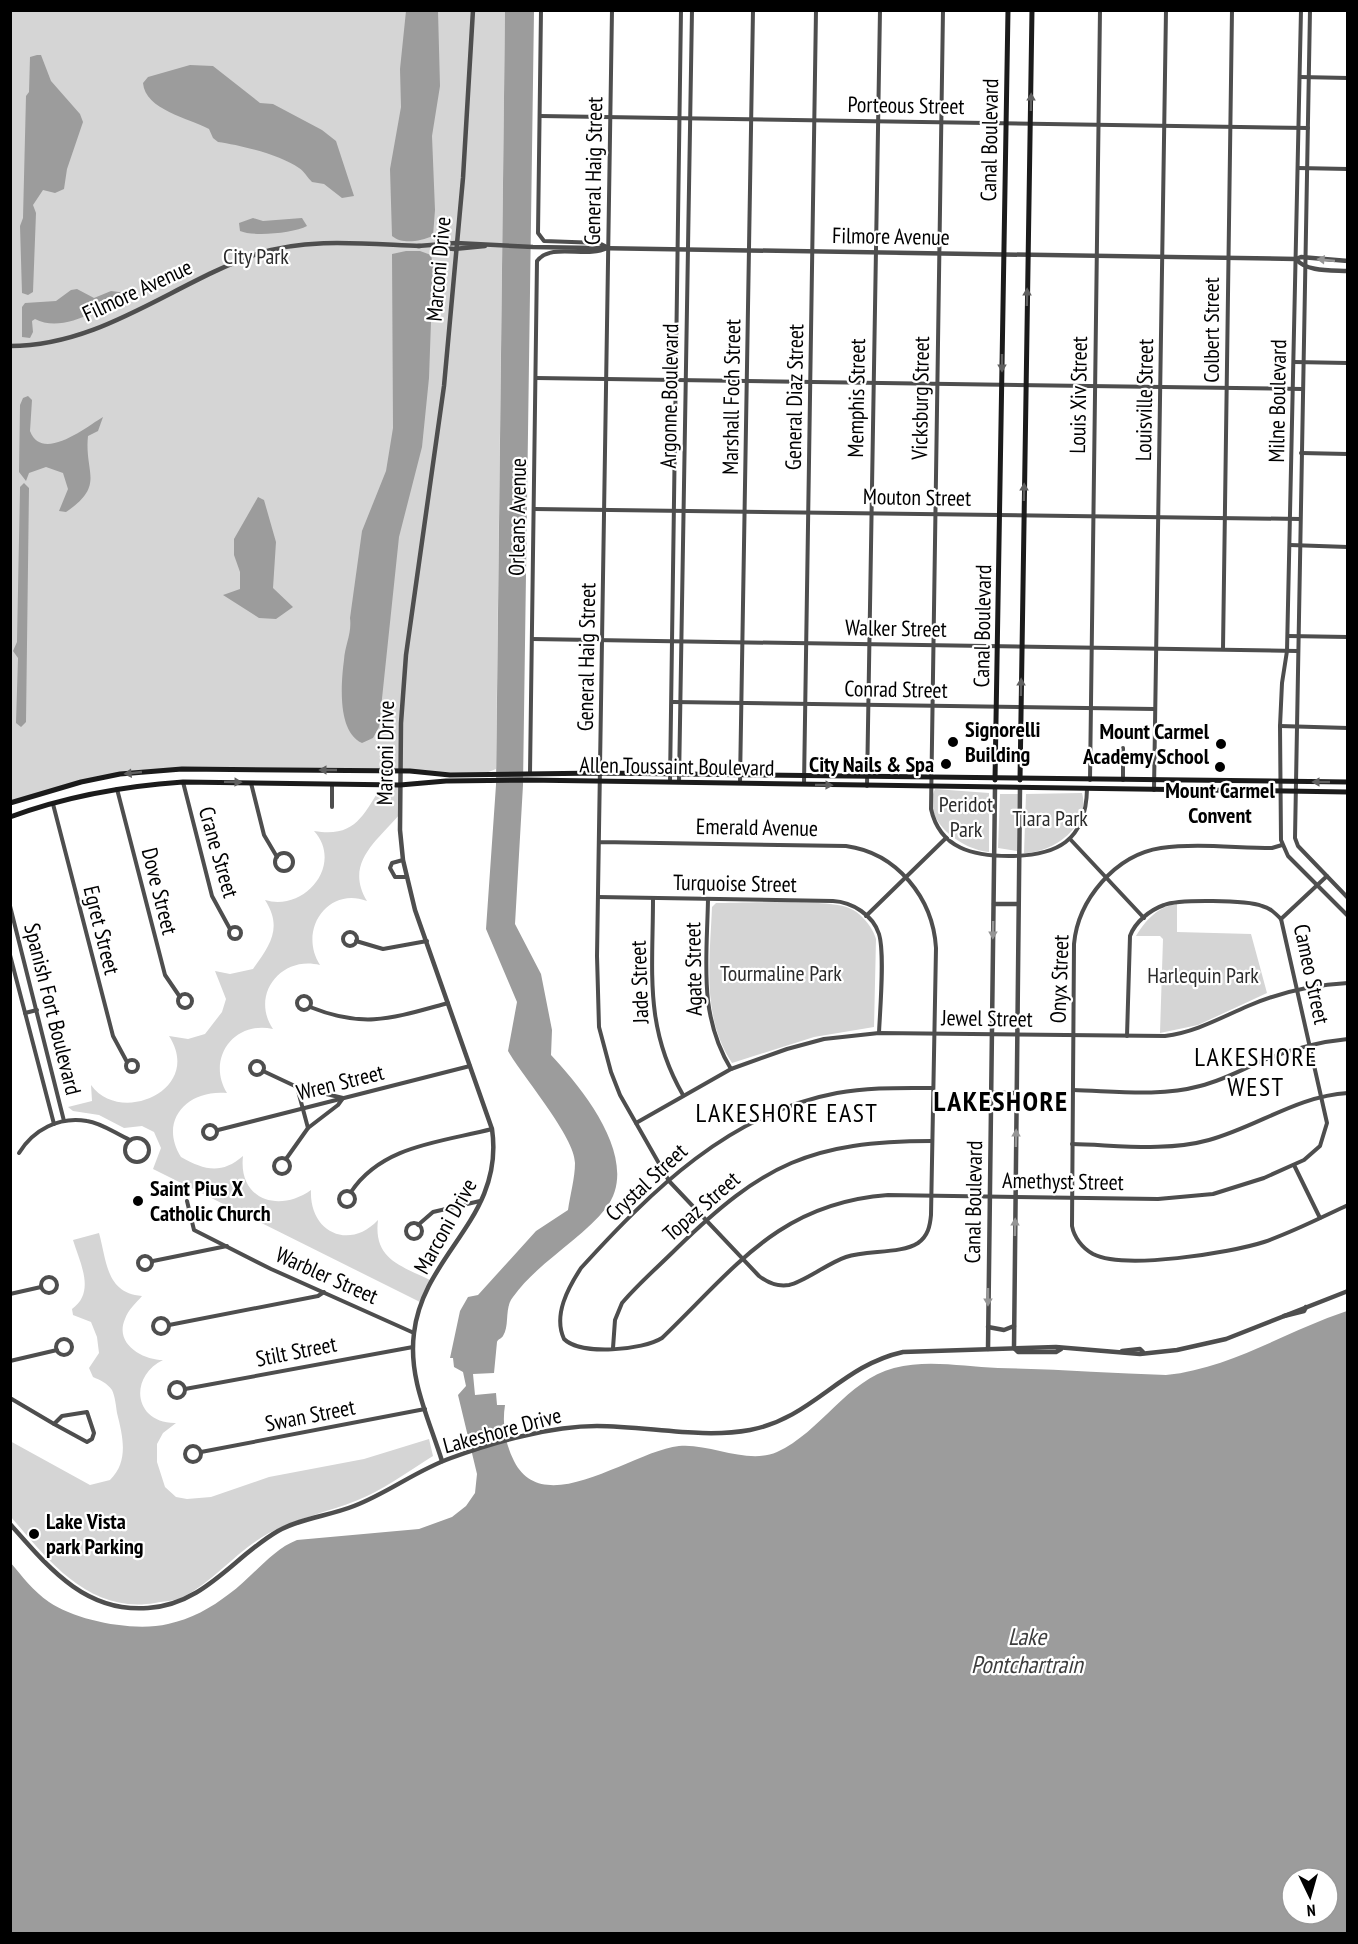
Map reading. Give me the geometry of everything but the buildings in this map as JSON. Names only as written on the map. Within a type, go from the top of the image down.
[{"type":"main road","name":"Canal Boulevard","points":[[995,788],[1008,10]]},
{"type":"main road","name":"Canal Boulevard","points":[[1020,788],[1032,10]]},
{"type":"main road","name":"Allen Toussaint Boulevard","points":[[10,802],[81,782],[154,771],[214,768],[400,771],[491,777]]},
{"type":"main road","points":[[214,768],[215,782]]},
{"type":"main road","points":[[360,771],[361,784]]},
{"type":"main road","name":"Allen Toussaint Boulevard","points":[[10,817],[85,795],[183,782],[400,785],[555,773],[600,773],[1347,782]]},
{"type":"main road","points":[[555,773],[555,781]]},
{"type":"main road","name":"Allen Toussaint Boulevard","points":[[528,775],[555,781],[1347,792]]},
{"type":"main road","points":[[898,777],[898,786]]},
{"type":"main road","points":[[968,787],[969,778]]},
{"type":"main road","points":[[1057,788],[1058,779]]},
{"type":"main road","points":[[1127,781],[1130,790]]},
{"type":"main road","points":[[81,782],[85,795]]},
{"type":"street","name":"Marconi Drive","points":[[442,1461],[415,1377],[414,1333],[422,1303],[432,1281],[481,1202],[490,1180],[494,1163],[492,1129],[406,877],[403,860],[400,771],[406,655],[444,387],[458,246],[473,10]]},
{"type":"street","points":[[541,10],[538,233],[544,241],[599,243],[608,248]]},
{"type":"street","name":"General Haig Street","points":[[612,10],[608,379],[598,897],[599,1027],[611,1072],[636,1124],[669,1181],[705,1221],[770,1283],[788,1285],[848,1256],[912,1246]]},
{"type":"street","name":"Argonne Boulevard","points":[[670,782],[673,702],[681,10]]},
{"type":"street","name":"Argonne Boulevard","points":[[679,782],[692,10]]},
{"type":"street","name":"Marshall Foch Street","points":[[740,783],[753,10]]},
{"type":"street","name":"General Diaz Street","points":[[804,784],[816,10]]},
{"type":"street","name":"Memphis Street","points":[[867,786],[880,10]]},
{"type":"street","name":"Vicksburg Street","points":[[943,10],[931,787],[933,818],[946,838]]},
{"type":"street","name":"Louis Xiv Street","points":[[1089,780],[1100,10]]},
{"type":"street","name":"Louisville Street","points":[[1154,790],[1166,10]]},
{"type":"street","name":"Colbert Street","points":[[1223,650],[1232,10]]},
{"type":"street","name":"Milne Boulevard","points":[[1282,845],[1279,782],[1280,726],[1282,683],[1288,636],[1301,10]]},
{"type":"street","name":"Milne Boulevard","points":[[1310,10],[1295,727],[1296,843],[1347,898]]},
{"type":"street","points":[[1300,77],[1347,78]]},
{"type":"street","name":"Porteous Street","points":[[540,116],[1308,128]]},
{"type":"street","points":[[1298,168],[1347,169]]},
{"type":"street","name":"Filmore Avenue","points":[[10,346],[49,343],[87,333],[235,263],[265,252],[326,244],[1296,260],[1305,257],[1347,261]]},
{"type":"street","name":"Orleans Avenue","points":[[528,775],[537,261],[542,255],[551,253],[599,253],[608,248]]},
{"type":"street","points":[[1296,260],[1305,266],[1347,271]]},
{"type":"street","points":[[1294,362],[1347,363]]},
{"type":"street","points":[[536,378],[1302,389]]},
{"type":"street","points":[[1301,453],[1347,454]]},
{"type":"street","name":"Mouton Street","points":[[534,508],[1300,519]]},
{"type":"street","points":[[1290,545],[1347,546]]},
{"type":"street","points":[[1288,636],[1347,637]]},
{"type":"street","name":"Walker Street","points":[[532,639],[1297,651]]},
{"type":"street","name":"Conrad Street","points":[[673,702],[1155,709]]},
{"type":"street","points":[[1280,726],[1347,728]]},
{"type":"street","points":[[1123,748],[1127,781]]},
{"type":"street","name":"Crane Street","points":[[183,782],[212,896],[230,929]]},
{"type":"street","points":[[251,782],[264,835],[277,857],[275,863],[278,868],[285,871],[290,868],[292,860],[289,855],[283,854],[277,857]]},
{"type":"street","points":[[332,783],[332,807]]},
{"type":"street","name":"Canal Boulevard","points":[[988,1349],[995,788]]},
{"type":"street","name":"Canal Boulevard","points":[[1014,1348],[1020,788]]},
{"type":"street","name":"Dove Street","points":[[117,789],[165,975],[180,997]]},
{"type":"street","points":[[879,1033],[880,937],[866,916],[946,838],[965,851],[994,856],[1048,853],[1070,839],[1083,817],[1087,789]]},
{"type":"street","name":"Egret Street","points":[[53,803],[113,1036],[128,1062]]},
{"type":"street","points":[[1070,839],[1144,918]]},
{"type":"street","name":"Emerald Avenue","points":[[600,842],[846,846],[876,855],[906,877],[928,909],[935,934],[932,1195],[929,1228],[922,1239],[912,1246]]},
{"type":"street","points":[[1106,878],[1134,857],[1159,849],[1272,848],[1282,845],[1288,856],[1347,916]]},
{"type":"street","points":[[403,860],[392,863],[390,868],[395,877],[406,877]]},
{"type":"street","name":"Cameo Street","points":[[1322,1097],[1281,919],[1327,876]]},
{"type":"street","name":"Onyx Street","points":[[1106,878],[1087,901],[1077,924],[1071,1226],[1078,1241],[1093,1254],[1110,1258],[1180,1258],[1224,1252],[1263,1242],[1347,1205]]},
{"type":"street","name":"Turquoise Street","points":[[598,897],[843,902],[866,916]]},
{"type":"street","name":"Jade Street","points":[[653,898],[654,1019],[664,1058],[683,1096]]},
{"type":"street","name":"Agate Street","points":[[708,899],[706,986],[709,1016],[718,1045],[731,1069]]},
{"type":"street","points":[[1127,1036],[1129,946],[1133,929],[1155,909],[1177,902],[1254,903],[1271,910],[1281,919]]},
{"type":"street","points":[[994,904],[1018,904]]},
{"type":"street","name":"Spanish Fort Boulevard","points":[[10,906],[13,928],[37,1010],[64,1121]]},
{"type":"street","points":[[356,941],[382,949],[427,941]]},
{"type":"street","name":"Spanish Fort Boulevard","points":[[10,956],[54,1124]]},
{"type":"street","name":"Jewel Street","points":[[636,1124],[731,1069],[805,1044],[879,1033],[1166,1036],[1189,1032],[1249,1005],[1298,989],[1347,983]]},
{"type":"street","points":[[310,1006],[335,1017],[361,1020],[406,1014],[448,1003]]},
{"type":"street","points":[[25,1013],[37,1010]]},
{"type":"street","points":[[1073,1090],[1158,1092],[1190,1089],[1214,1082],[1310,1044],[1347,1039]]},
{"type":"street","name":"Wren Street","points":[[218,1130],[470,1066]]},
{"type":"street","points":[[263,1071],[297,1087],[344,1098],[308,1128],[286,1159],[275,1162],[274,1167],[277,1173],[288,1172],[290,1165],[286,1159]]},
{"type":"street","points":[[297,1087],[308,1128]]},
{"type":"street","name":"Crystal Street","points":[[613,1348],[579,1348],[564,1339],[560,1322],[565,1299],[581,1268],[669,1181],[721,1139],[784,1108],[840,1092],[933,1088]]},
{"type":"street","points":[[990,1093],[1017,1093]]},
{"type":"street","points":[[1072,1144],[1166,1146],[1208,1141],[1303,1102],[1347,1093]]},
{"type":"street","name":"Amethyst Street","points":[[613,1348],[639,1348],[662,1338],[743,1258],[791,1221],[834,1204],[872,1196],[1192,1197],[1227,1191],[1293,1165],[1311,1155],[1323,1139],[1327,1124],[1322,1097]]},
{"type":"street","name":"Spanish Fort Boulevard","points":[[19,1153],[27,1139],[64,1121],[87,1121],[130,1140],[142,1139],[148,1145],[149,1153],[145,1160],[133,1162],[127,1158],[125,1146],[130,1140]]},
{"type":"street","points":[[351,1192],[372,1168],[395,1154],[492,1129]]},
{"type":"street","name":"Topaz Street","points":[[613,1348],[615,1320],[622,1303],[705,1221],[759,1179],[804,1157],[861,1144],[932,1141]]},
{"type":"street","points":[[1293,1165],[1320,1218]]},
{"type":"street","points":[[346,1191],[351,1192],[355,1197],[354,1203],[350,1207],[342,1206],[339,1200],[340,1195],[346,1191]]},
{"type":"street","name":"Warbler Street","points":[[187,1201],[194,1230],[414,1333]]},
{"type":"street","points":[[418,1225],[421,1235],[415,1239],[408,1237],[407,1226],[418,1225],[433,1212],[481,1202]]},
{"type":"street","points":[[153,1261],[143,1256],[139,1259],[138,1265],[142,1270],[148,1270],[153,1261],[228,1246]]},
{"type":"street","points":[[10,1294],[41,1287],[50,1292],[55,1289],[56,1283],[53,1278],[46,1277],[41,1282],[41,1287]]},
{"type":"street","name":"Lakeshore Drive","points":[[10,1524],[52,1572],[85,1595],[129,1608],[156,1607],[185,1599],[206,1588],[261,1542],[280,1530],[355,1506],[442,1461],[469,1452],[566,1428],[596,1426],[705,1432],[750,1430],[780,1422],[801,1412],[856,1370],[887,1356],[903,1352],[1056,1347],[1122,1351],[1140,1349],[1143,1352],[1178,1350],[1213,1343],[1284,1316],[1304,1311],[1306,1307],[1347,1291]]},
{"type":"street","points":[[169,1325],[318,1296],[325,1292]]},
{"type":"street","points":[[160,1318],[167,1321],[169,1325],[168,1331],[162,1334],[156,1332],[153,1327],[160,1318]]},
{"type":"street","points":[[988,1327],[1004,1330],[1014,1326]]},
{"type":"street","points":[[62,1340],[68,1340],[72,1345],[71,1352],[67,1355],[60,1354],[57,1350],[57,1344],[62,1340]]},
{"type":"street","name":"Stilt Street","points":[[185,1389],[413,1347]]},
{"type":"street","points":[[10,1361],[57,1350]]},
{"type":"street","name":"Stilt Street","points":[[176,1382],[182,1384],[185,1389],[184,1395],[178,1398],[172,1396],[170,1391],[171,1385],[176,1382]]},
{"type":"street","points":[[10,1398],[84,1442],[94,1436],[87,1412],[62,1416],[54,1424]]},
{"type":"street","name":"Swan Street","points":[[201,1452],[425,1409]]},
{"type":"street","name":"Swan Street","points":[[191,1446],[197,1447],[201,1452],[196,1461],[189,1460],[186,1456],[186,1450],[191,1446]]},
{"type":"green space","name":"City Park","points":[[11,11],[505,11],[496,769],[481,775],[214,768],[120,774],[11,803]]},
{"type":"green space","points":[[383,784],[400,785],[400,814],[373,843],[361,864],[359,875],[367,901],[353,898],[340,900],[320,915],[312,939],[314,952],[320,965],[306,963],[293,966],[273,981],[267,991],[265,1003],[267,1016],[273,1029],[246,1030],[236,1036],[222,1055],[220,1067],[221,1080],[227,1093],[200,1096],[189,1102],[175,1119],[173,1131],[181,1157],[197,1165],[212,1169],[220,1168],[243,1156],[243,1171],[247,1183],[263,1198],[286,1201],[311,1190],[312,1205],[317,1217],[333,1232],[344,1235],[355,1234],[367,1229],[378,1220],[380,1244],[385,1253],[400,1266],[432,1281],[422,1303],[153,1169],[161,1148],[154,1132],[142,1126],[124,1128],[99,1115],[73,1111],[68,1107],[92,1101],[91,1085],[104,1097],[120,1102],[138,1102],[154,1096],[167,1086],[176,1072],[177,1055],[169,1036],[188,1039],[205,1034],[222,1012],[226,999],[215,971],[230,974],[253,969],[265,952],[274,928],[273,919],[265,900],[280,902],[294,899],[316,882],[325,857],[322,844],[314,831],[340,831],[357,822]]},
{"type":"green space","name":"Peridot Park","points":[[935,789],[989,793],[989,852],[967,846],[946,831],[938,822],[933,812],[932,801]]},
{"type":"green space","name":"Tiara Park","points":[[1082,793],[1081,816],[1067,835],[1047,848],[1024,853],[1026,794]]},
{"type":"green space","points":[[1000,794],[1018,794],[1017,851],[998,848]]},
{"type":"green space","name":"Tourmaline Park","points":[[716,903],[823,903],[849,908],[862,916],[876,939],[874,1027],[814,1037],[732,1063],[722,1045],[716,1026],[710,987],[712,907]]},
{"type":"green space","name":"Harlequin Park","points":[[1177,904],[1177,932],[1251,934],[1267,993],[1198,1025],[1160,1033],[1163,939],[1160,936],[1136,936],[1158,911]]},
{"type":"green space","points":[[99,1233],[107,1265],[115,1282],[130,1294],[142,1296],[125,1319],[123,1336],[132,1349],[139,1354],[163,1360],[144,1377],[141,1398],[144,1408],[151,1416],[162,1421],[176,1423],[163,1433],[157,1444],[157,1462],[165,1487],[176,1497],[187,1499],[211,1497],[269,1477],[364,1459],[429,1439],[433,1456],[367,1496],[293,1522],[269,1533],[196,1589],[178,1599],[131,1604],[110,1600],[72,1581],[40,1551],[11,1517],[10,1441],[90,1485],[110,1480],[120,1465],[123,1448],[114,1395],[108,1385],[93,1377],[89,1368],[99,1353],[97,1337],[91,1322],[73,1315],[72,1309],[79,1302],[85,1286],[82,1267],[73,1240]]},
{"type":"water","points":[[406,11],[438,11],[440,86],[432,136],[435,210],[433,236],[412,241],[396,239],[392,236],[390,169],[401,107],[400,69]]},
{"type":"water","name":"Lake Pontchartrain","points":[[505,11],[534,11],[523,785],[515,924],[541,974],[552,1030],[551,1055],[592,1106],[613,1148],[617,1169],[615,1189],[606,1208],[585,1230],[534,1273],[510,1301],[505,1332],[497,1342],[494,1373],[473,1374],[475,1395],[496,1393],[497,1405],[505,1405],[504,1426],[508,1447],[514,1461],[528,1478],[546,1485],[567,1484],[679,1446],[753,1456],[777,1452],[807,1432],[862,1383],[877,1374],[907,1365],[933,1364],[1166,1375],[1214,1365],[1347,1311],[1347,1933],[11,1933],[10,1562],[49,1602],[75,1615],[123,1626],[168,1624],[193,1616],[222,1599],[270,1557],[297,1540],[419,1529],[452,1517],[466,1506],[475,1493],[477,1474],[458,1395],[466,1386],[463,1372],[454,1367],[453,1358],[450,1358],[460,1311],[468,1297],[478,1295],[536,1231],[568,1210],[575,1163],[567,1138],[508,1051],[517,1002],[486,929],[496,785]]},
{"type":"water","points":[[41,55],[51,81],[80,114],[83,122],[67,169],[64,189],[55,193],[43,190],[33,205],[36,213],[33,292],[28,295],[22,293],[20,226],[23,218],[26,96],[29,92],[30,57]]},
{"type":"water","points":[[190,65],[213,66],[260,103],[273,104],[322,130],[336,141],[354,196],[342,198],[324,184],[312,182],[301,169],[282,159],[249,148],[218,142],[213,138],[209,129],[159,107],[151,100],[143,83],[148,77]]},
{"type":"water","points":[[253,218],[263,221],[302,218],[307,226],[293,231],[274,233],[255,234],[240,231],[239,223]]},
{"type":"water","points":[[420,251],[431,255],[433,265],[429,378],[422,447],[399,537],[379,727],[373,738],[362,743],[348,729],[345,718],[342,706],[343,670],[362,531],[386,471],[393,428],[392,254]]},
{"type":"water","points":[[77,289],[94,298],[111,291],[127,293],[95,312],[70,321],[46,323],[35,319],[32,321],[33,332],[30,338],[22,337],[22,307],[25,303],[56,301],[71,290]]},
{"type":"water","points":[[28,396],[32,400],[30,431],[36,440],[44,444],[65,440],[103,417],[98,431],[88,436],[90,478],[86,494],[66,512],[59,511],[68,489],[63,473],[46,467],[29,473],[26,481],[19,472],[20,405],[23,398]]},
{"type":"water","points":[[24,483],[29,488],[26,722],[21,727],[16,723],[18,658],[13,651],[17,642],[20,487]]},
{"type":"water","points":[[258,497],[264,500],[276,542],[273,588],[293,607],[276,619],[259,618],[223,595],[240,589],[240,572],[234,555],[234,539]]},
{"type":"place","name":"Signorelli Building","points":[[953,742]]},
{"type":"place","name":"Mount Carmel Academy School","points":[[1221,744]]},
{"type":"place","name":"City Nails & Spa","points":[[946,764]]},
{"type":"place","name":"Mount Carmel Convent","points":[[1220,767]]},
{"type":"place","name":"Saint Pius X Catholic Church","points":[[138,1201]]},
{"type":"place","name":"Lake Vista park Parking","points":[[34,1534]]},
{"type":"district","name":"LAKESHORE WEST","points":[[1256,1071]]},
{"type":"district","name":"LAKESHORE","points":[[1001,1100]]},
{"type":"district","name":"LAKESHORE EAST","points":[[787,1112]]}]
